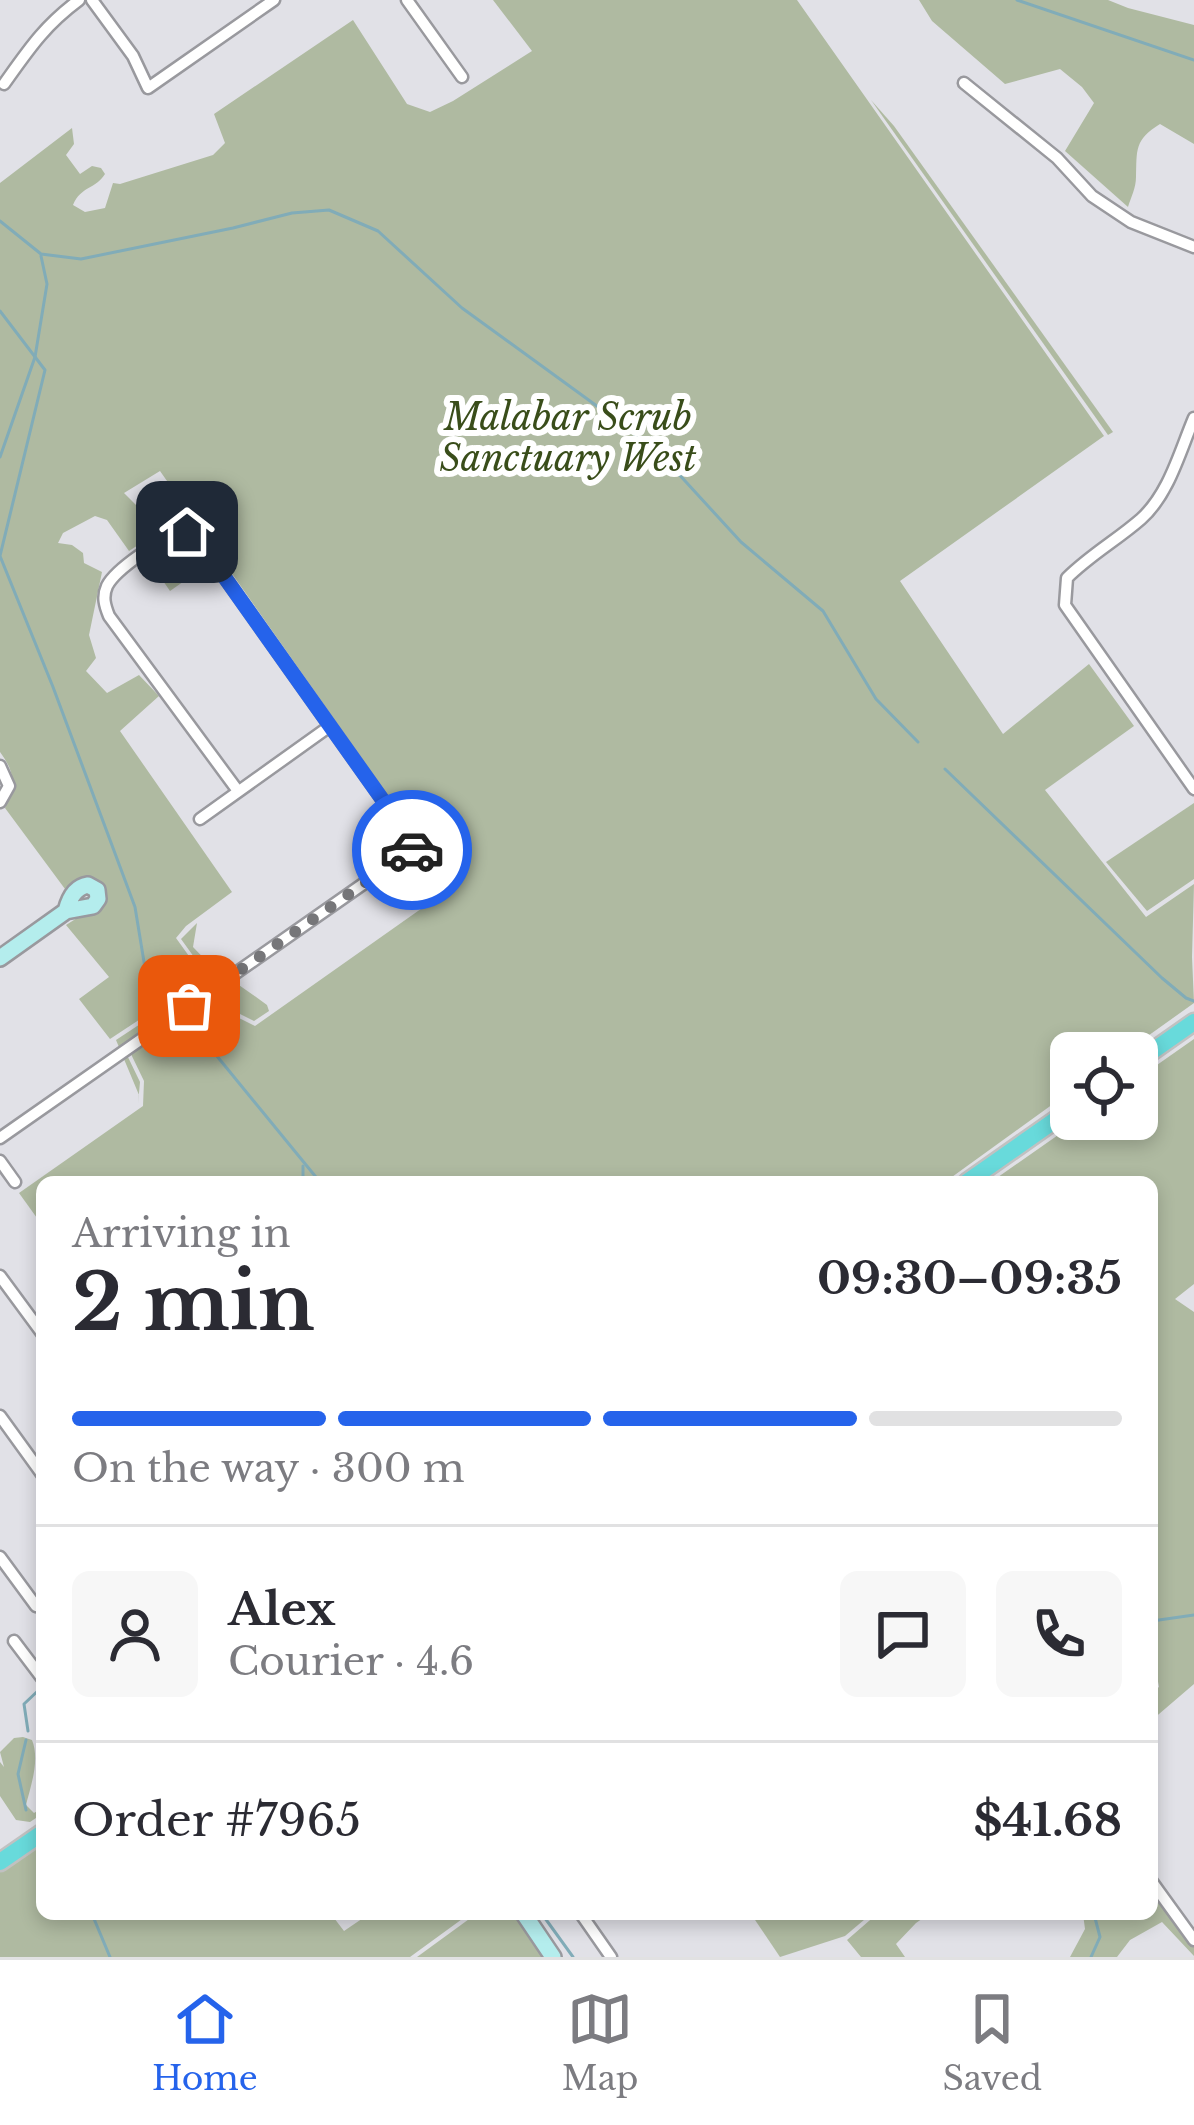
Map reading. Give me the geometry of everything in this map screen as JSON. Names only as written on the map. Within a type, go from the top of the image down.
[{"type":"main road","points":[[1158,1047],[1194,1022]]},
{"type":"main road","points":[[976,1176],[1050,1124]]},
{"type":"main road","points":[[0,1862],[36,1837]]},
{"type":"street","points":[[4,84],[39,34],[79,0]]},
{"type":"street","points":[[92,0],[133,56],[148,88],[274,0]]},
{"type":"street","points":[[407,0],[462,76]]},
{"type":"street","points":[[964,82],[1058,158],[1092,196],[1131,222],[1194,247]]},
{"type":"street","points":[[1194,418],[1162,493],[1144,516],[1067,578],[1065,605],[1194,789]]},
{"type":"street","points":[[238,791],[109,616],[105,604],[107,586],[122,570],[173,534],[187,532],[196,537],[443,885]]},
{"type":"street","points":[[200,819],[330,726]]},
{"type":"street","points":[[0,802],[9,786],[2,768]]},
{"type":"street","points":[[0,1138],[416,847]]},
{"type":"street","points":[[0,958],[66,911]]},
{"type":"street","points":[[0,1161],[15,1182]]},
{"type":"street","points":[[0,1276],[36,1325]]},
{"type":"street","points":[[0,1416],[36,1466]]},
{"type":"street","points":[[0,1556],[36,1606]]},
{"type":"street","points":[[14,1641],[36,1670]]},
{"type":"street","points":[[1158,1890],[1194,1940]]},
{"type":"street","points":[[528,1920],[553,1957]]},
{"type":"street","points":[[585,1920],[611,1957]]},
{"type":"green space","name":"Malabar Scrub Sanctuary West","points":[[493,0],[797,0],[1104,436],[900,581],[1003,734],[1089,664],[1134,726],[1045,790],[1146,917],[1194,884],[1194,1003],[1153,1032],[1050,1032],[1050,1106],[953,1176],[43,1176],[143,1106],[144,1081],[130,1052],[218,994],[233,1015],[255,1026],[452,887],[160,471],[124,493],[161,530],[129,551],[107,520],[95,516],[63,533],[58,543],[72,545],[83,553],[84,563],[102,572],[89,635],[96,658],[86,671],[107,693],[139,675],[159,696],[120,731],[232,892],[176,938],[204,977],[110,1039],[79,999],[109,977],[66,925],[101,903],[105,894],[99,881],[83,878],[65,889],[5,808],[12,779],[0,752],[0,183],[72,128],[74,144],[66,155],[80,174],[92,166],[105,174],[73,205],[85,212],[105,208],[113,183],[213,155],[225,143],[214,114],[353,20],[407,104],[430,112],[532,51]]},
{"type":"green space","points":[[919,0],[1108,0],[1194,25],[1194,144],[1160,124],[1145,135],[1128,207],[1065,151],[1094,103],[1082,87],[1060,69],[1005,84],[932,21]]},
{"type":"green space","points":[[871,100],[894,126],[1113,432],[1108,435]]},
{"type":"green space","points":[[180,540],[207,565],[170,591],[148,559]]},
{"type":"green space","points":[[1194,803],[1194,879],[1147,911],[1106,862]]},
{"type":"green space","points":[[197,923],[193,947],[269,1011],[254,1021],[236,1012],[219,990],[126,1053],[140,1082],[139,1095],[116,1040],[207,980],[181,939]]},
{"type":"green space","points":[[1194,1039],[1194,1284],[1175,1299],[1194,1312],[1194,1684],[1158,1715],[1158,1176],[1000,1176],[1051,1140],[1158,1140],[1158,1064]]},
{"type":"green space","name":"Malabar Scrub Sanctuary West","points":[[36,1181],[36,1217],[19,1193]]},
{"type":"green space","points":[[14,1738],[32,1740],[34,1772],[26,1805],[36,1812],[36,1818],[30,1822],[16,1820],[0,1796],[0,1762],[4,1767],[0,1752]]},
{"type":"green space","points":[[36,1848],[36,1920],[336,1920],[344,1931],[360,1920],[461,1920],[410,1957],[0,1957],[0,1872]]},
{"type":"green space","points":[[1158,1898],[1194,1947],[1194,1956],[1162,1922],[1130,1940],[1117,1957],[1070,1957],[1085,1929],[1084,1920],[1158,1920]]},
{"type":"green space","points":[[468,1920],[520,1920],[547,1957],[417,1957]]},
{"type":"green space","points":[[755,1920],[864,1920],[845,1936],[780,1957]]},
{"type":"green space","points":[[870,1920],[920,1920],[896,1944],[905,1957],[861,1957],[847,1940]]},
{"type":"waterway","points":[[1017,0],[1194,60]]},
{"type":"waterway","points":[[0,221],[41,254],[81,259],[292,213],[329,210],[378,231],[462,308],[664,458],[741,542],[823,611],[876,699],[918,742]]},
{"type":"waterway","points":[[0,457],[35,357],[47,284],[41,256]]},
{"type":"waterway","points":[[0,311],[45,370],[0,556],[135,907],[145,968],[176,1006]]},
{"type":"waterway","points":[[945,769],[1162,978],[1194,1001]]},
{"type":"waterway","points":[[185,1017],[315,1176]]},
{"type":"waterway","points":[[303,1166],[303,1176]]},
{"type":"waterway","points":[[1158,1620],[1194,1615]]},
{"type":"waterway","points":[[28,1731],[24,1704],[36,1693]]},
{"type":"waterway","points":[[26,1740],[18,1774],[26,1810]]},
{"type":"waterway","points":[[95,1920],[110,1957]]},
{"type":"waterway","points":[[546,1920],[573,1957]]},
{"type":"waterway","points":[[1091,1957],[1100,1937],[1096,1920]]},
{"type":"way so far","points":[[189,1006],[412,850]]},
{"type":"route","points":[[187,532],[196,537],[416,847],[412,850]]}]
